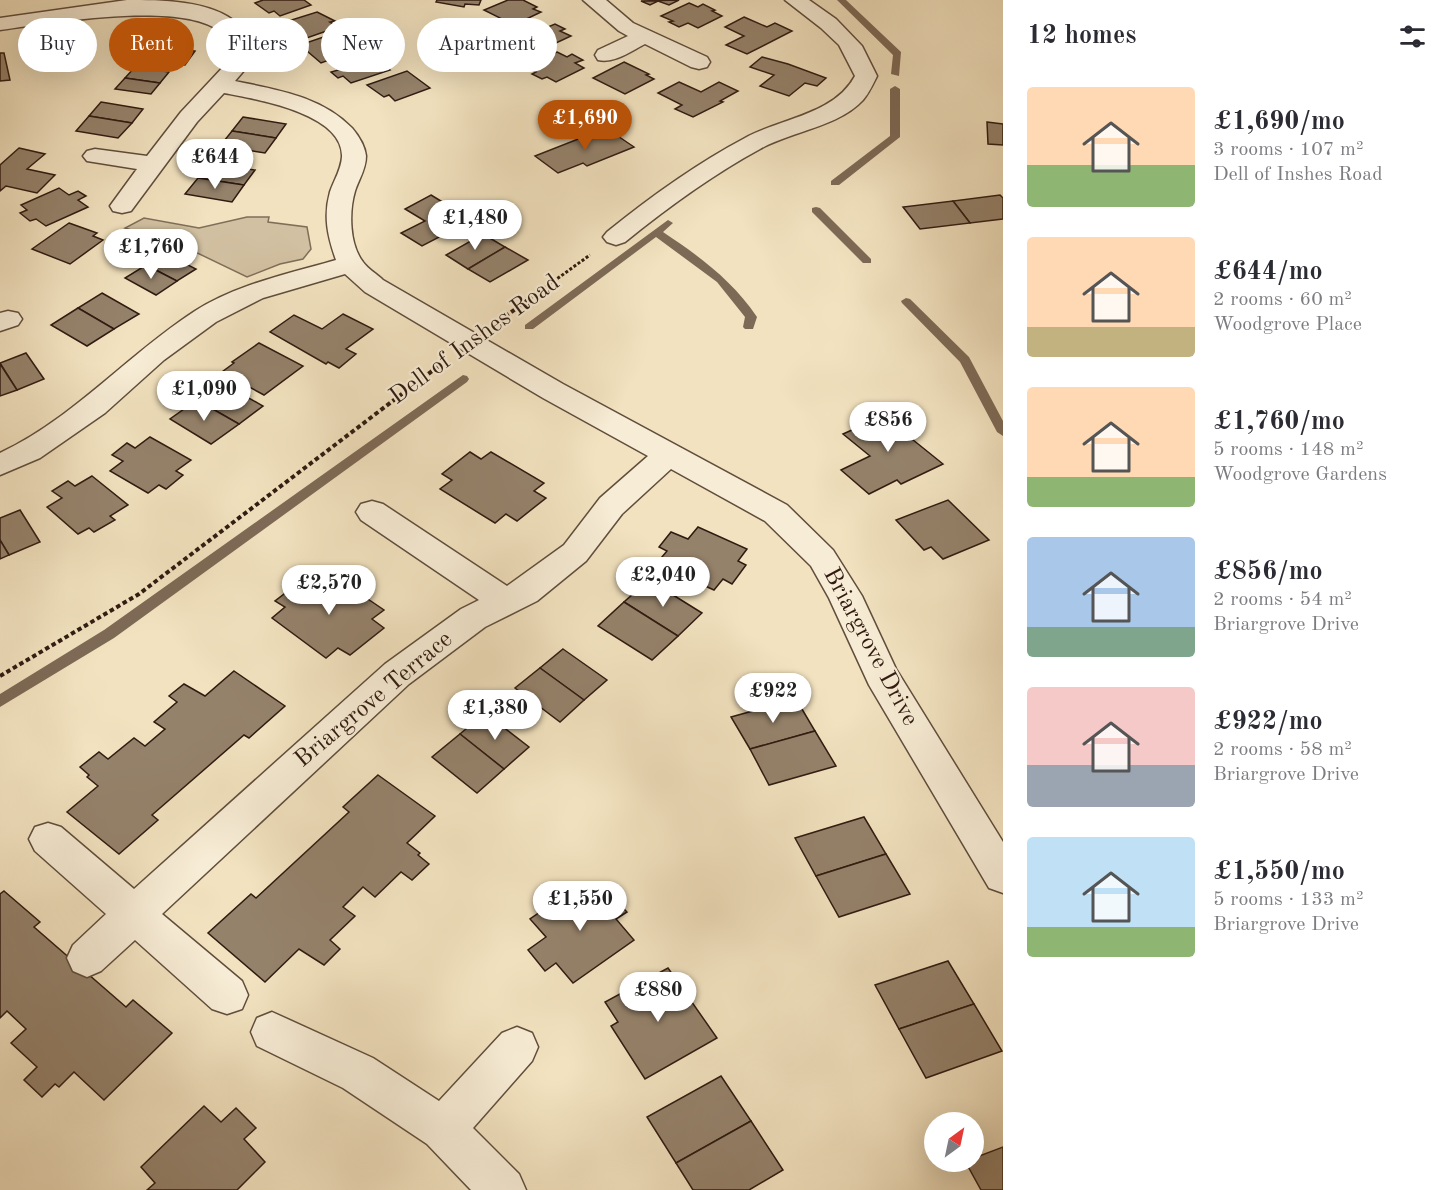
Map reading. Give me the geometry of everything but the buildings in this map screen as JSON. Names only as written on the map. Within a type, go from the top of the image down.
[{"type":"street","points":[[593,0],[626,27],[699,62]]},
{"type":"street","points":[[616,237],[645,212],[756,141],[834,108],[854,96],[866,76],[860,56],[846,38],[795,0]]},
{"type":"street","points":[[204,14],[224,2]]},
{"type":"street","points":[[0,24],[136,5],[172,7],[204,14],[230,28],[241,48],[236,67],[189,117],[122,206]]},
{"type":"street","points":[[606,55],[645,36]]},
{"type":"street","points":[[0,465],[29,451],[95,406],[154,354],[206,316],[254,292],[350,264],[341,238],[338,214],[354,155],[348,138],[332,121],[308,106],[274,96],[220,85]]},
{"type":"street","points":[[95,156],[153,164]]},
{"type":"street","name":"Briargrove Drive","points":[[350,264],[374,286],[469,343],[776,513],[822,558],[845,596],[881,675],[1003,876]]},
{"type":"street","name":"Briargrove Terrace","points":[[87,958],[397,674],[473,618],[525,592],[575,553],[611,506],[669,454]]},
{"type":"street","points":[[372,512],[506,602]]},
{"type":"street","points":[[48,839],[227,995]]},
{"type":"street","points":[[272,1032],[358,1073],[443,1129],[503,1190]]},
{"type":"street","points":[[443,1129],[517,1047]]},
{"type":"path","name":"Dell of Inshes Road","points":[[0,676],[139,594],[469,343],[616,237]]},
{"type":"shaded area","points":[[247,217],[269,217],[268,222],[307,227],[311,249],[303,259],[280,264],[247,277],[187,248],[125,228],[144,218],[199,228]]},
{"type":"waterway","points":[[841,0],[898,54],[896,74]]},
{"type":"waterway","points":[[835,183],[895,137],[895,89]]},
{"type":"waterway","points":[[816,210],[867,261]]},
{"type":"waterway","points":[[529,327],[668,223]]},
{"type":"waterway","points":[[656,232],[709,270],[732,291],[751,317],[749,327]]},
{"type":"waterway","points":[[906,301],[965,360],[1003,432]]},
{"type":"waterway","points":[[0,701],[109,634],[463,379]]}]
